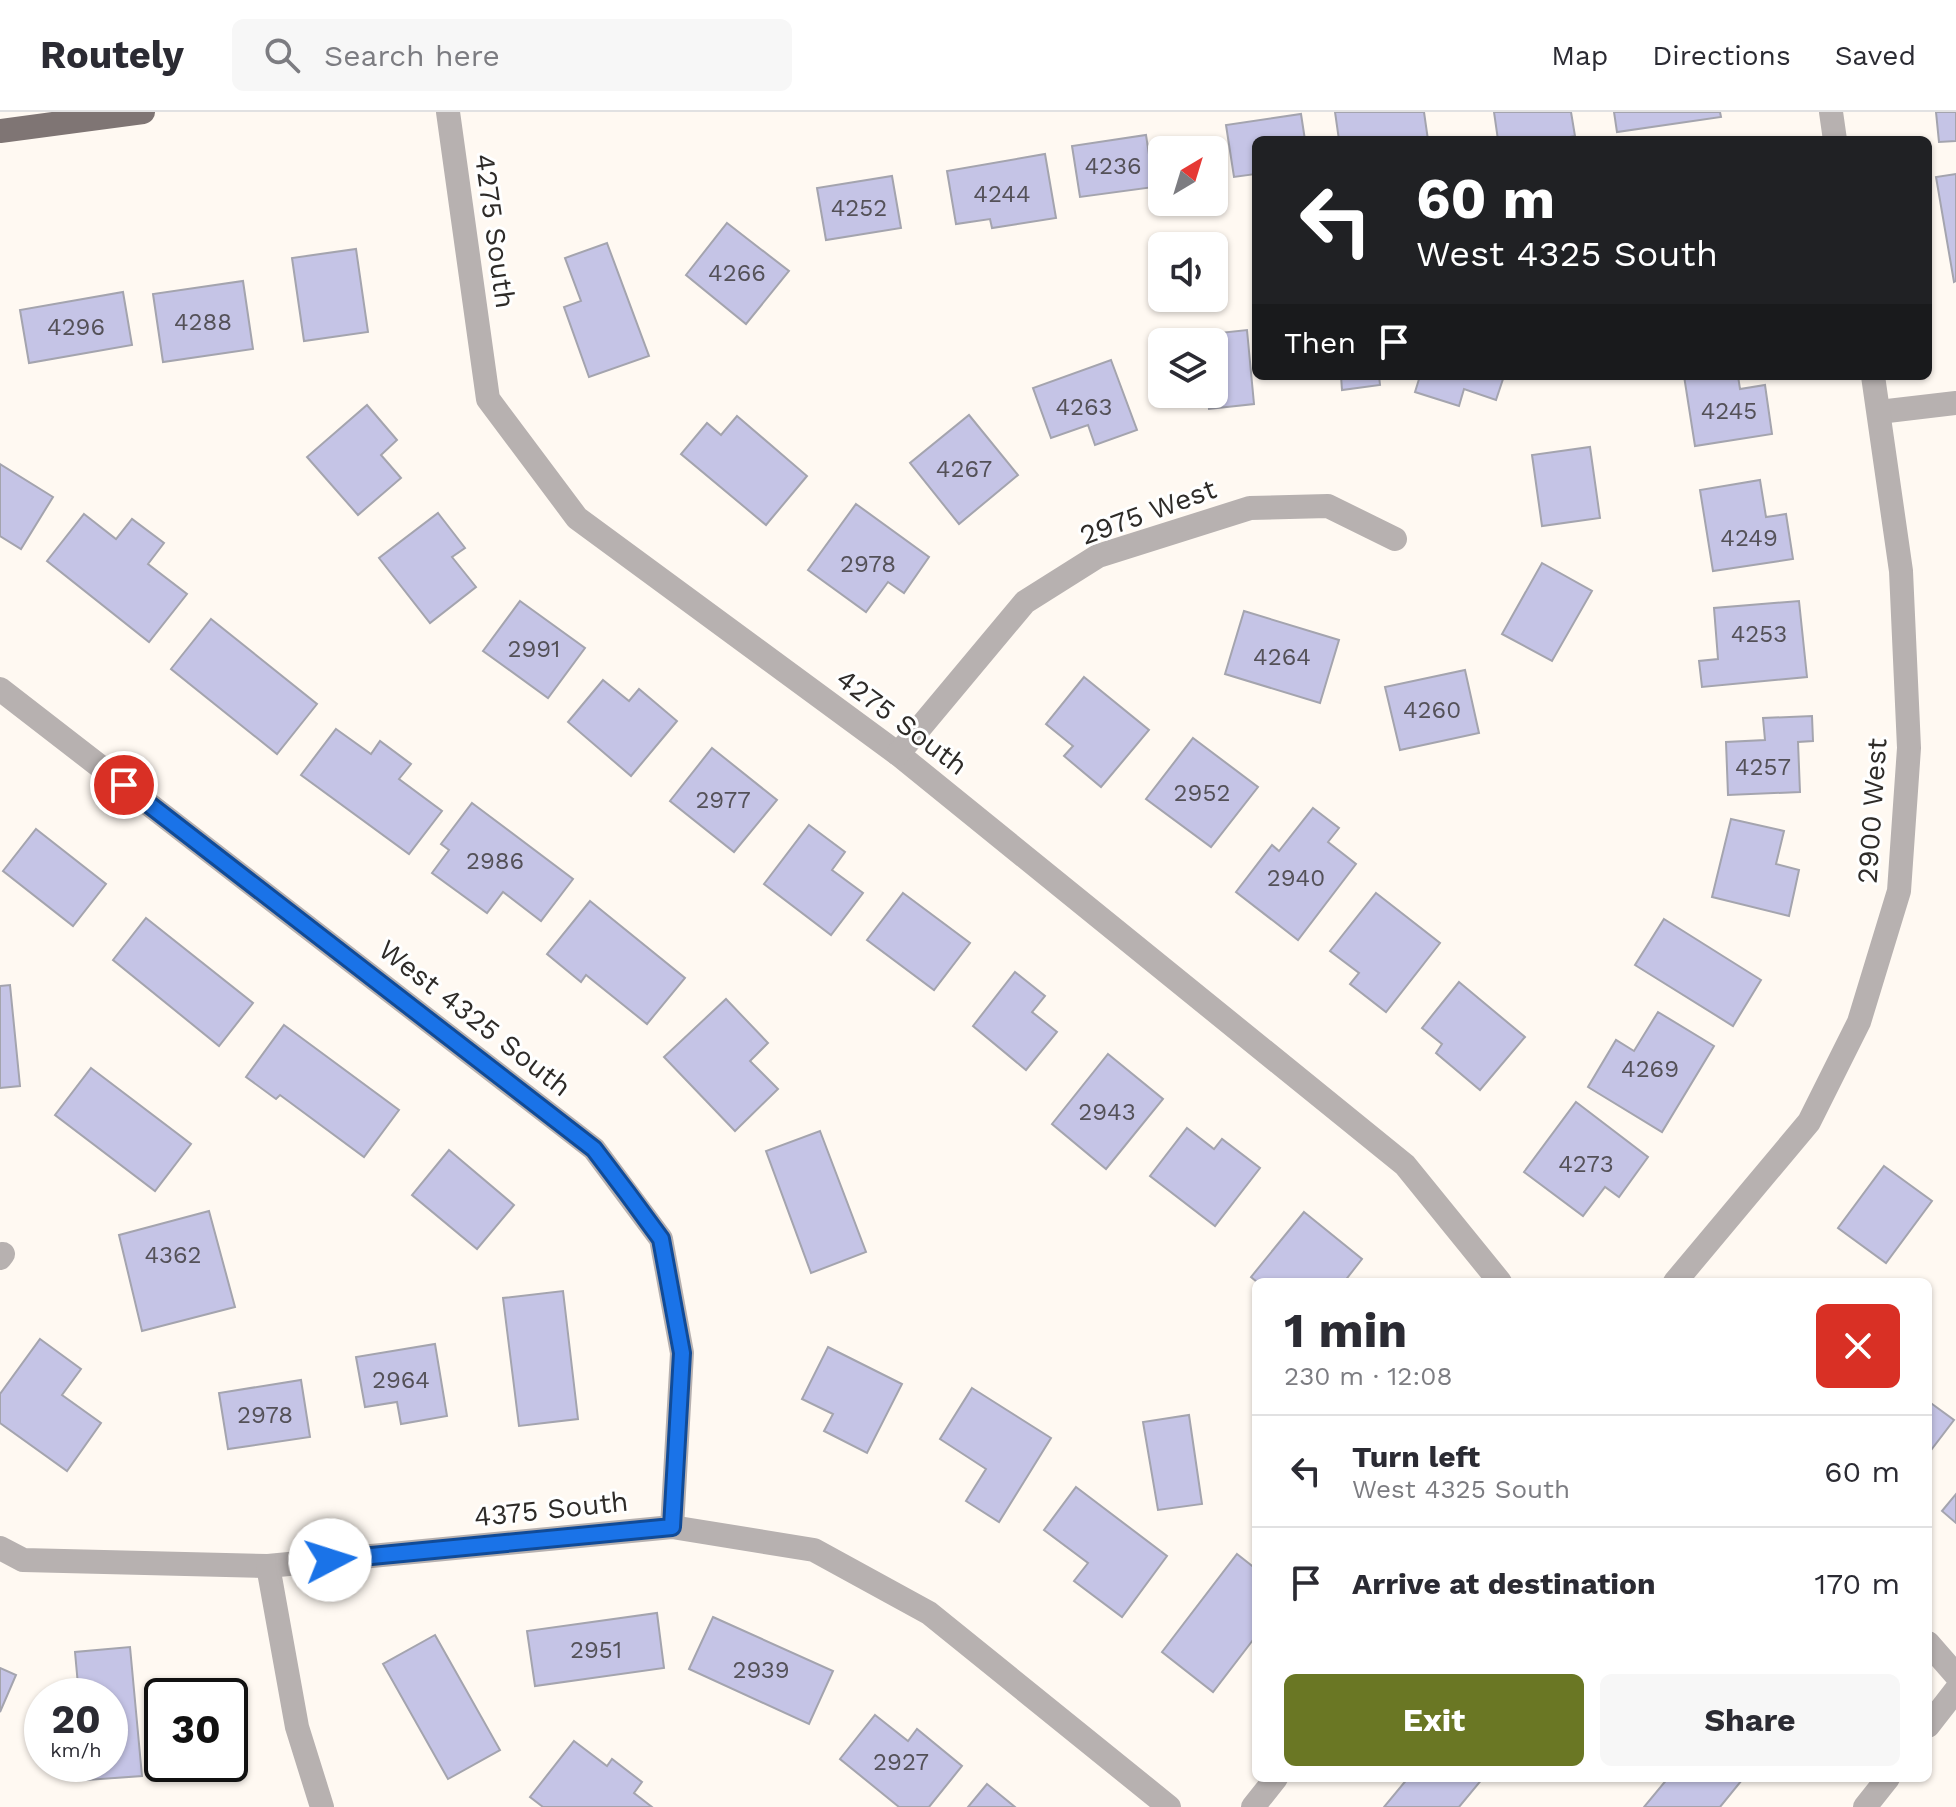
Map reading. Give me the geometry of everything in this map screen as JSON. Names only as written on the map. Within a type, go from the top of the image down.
[{"type":"main road","points":[[0,131],[143,112]]},
{"type":"street","name":"4275 South","points":[[448,112],[488,399],[577,518],[898,754],[1405,1165],[1497,1278]]},
{"type":"street","points":[[1831,112],[1834,136]]},
{"type":"street","name":"2900 West","points":[[1678,1278],[1809,1122],[1859,1022],[1899,891],[1909,733],[1901,571],[1874,380]]},
{"type":"street","points":[[1879,412],[1956,403]]},
{"type":"street","name":"2975 West","points":[[898,754],[1025,602],[1098,556],[1250,508],[1328,506],[1395,539]]},
{"type":"street","name":"West 4325 South","points":[[0,689],[594,1149],[661,1239],[682,1353],[672,1527]]},
{"type":"street","name":"4375 South","points":[[0,1548],[23,1560],[268,1566],[672,1527],[814,1550],[929,1613],[1169,1807]]},
{"type":"street","points":[[268,1566],[297,1727],[322,1807]]},
{"type":"street","points":[[1932,1648],[1956,1675]]},
{"type":"street","points":[[1932,1721],[1956,1690]]},
{"type":"street","points":[[1253,1807],[1273,1782]]},
{"type":"street","points":[[1865,1807],[1885,1782]]},
{"type":"building","points":[[1335,112],[1424,112],[1427,136],[1338,136]]},
{"type":"building","points":[[1494,112],[1571,112],[1575,136],[1497,136]]},
{"type":"building","points":[[1614,112],[1720,112],[1721,117],[1617,132]]},
{"type":"building","points":[[1936,112],[1956,112],[1956,141],[1939,142]]},
{"type":"building","points":[[1301,114],[1304,136],[1252,136],[1252,175],[1234,177],[1226,125]]},
{"type":"building","points":[[1146,135],[1148,188],[1080,197],[1072,146]]},
{"type":"building","points":[[1045,154],[1056,218],[992,228],[990,219],[956,224],[947,171]]},
{"type":"building","points":[[1956,174],[1956,281],[1954,282],[1936,177]]},
{"type":"building","points":[[892,176],[901,228],[826,240],[817,188]]},
{"type":"building","points":[[727,223],[789,271],[746,324],[686,275]]},
{"type":"building","points":[[607,243],[649,356],[589,377],[564,307],[581,301],[565,258]]},
{"type":"building","points":[[356,249],[368,332],[304,341],[292,258]]},
{"type":"building","points":[[243,281],[253,349],[163,362],[153,294]]},
{"type":"building","points":[[123,292],[132,345],[29,363],[20,310]]},
{"type":"building","points":[[1247,330],[1254,404],[1228,407],[1228,332]]},
{"type":"building","points":[[1111,360],[1137,430],[1095,445],[1088,425],[1051,438],[1033,388]]},
{"type":"building","points":[[1341,380],[1379,380],[1380,385],[1342,390]]},
{"type":"building","points":[[1419,380],[1503,380],[1496,400],[1464,389],[1459,406],[1415,392]]},
{"type":"building","points":[[1685,380],[1739,380],[1740,389],[1765,385],[1772,434],[1695,446]]},
{"type":"building","points":[[367,405],[397,440],[381,455],[401,478],[358,515],[307,457]]},
{"type":"building","points":[[969,415],[1018,475],[959,524],[910,463]]},
{"type":"building","points":[[737,416],[807,476],[766,525],[681,454],[707,423],[721,435]]},
{"type":"building","points":[[1590,447],[1600,518],[1542,526],[1532,455]]},
{"type":"building","points":[[0,464],[53,497],[21,549],[0,536]]},
{"type":"building","points":[[1760,480],[1766,517],[1786,514],[1793,559],[1713,571],[1700,490]]},
{"type":"building","points":[[856,504],[929,557],[904,593],[888,582],[866,612],[808,570]]},
{"type":"building","points":[[438,513],[465,548],[452,557],[476,587],[430,623],[379,558]]},
{"type":"building","points":[[84,514],[116,539],[132,519],[164,543],[148,564],[187,594],[149,642],[47,561]]},
{"type":"building","points":[[1542,563],[1592,591],[1552,661],[1502,634]]},
{"type":"building","points":[[520,601],[585,648],[548,698],[483,651]]},
{"type":"building","points":[[1799,601],[1807,677],[1702,687],[1699,661],[1718,659],[1714,608]]},
{"type":"building","points":[[1244,611],[1339,640],[1320,703],[1225,674]]},
{"type":"building","points":[[211,619],[317,704],[277,754],[171,669]]},
{"type":"building","points":[[1465,670],[1479,733],[1400,750],[1385,687]]},
{"type":"building","points":[[1084,677],[1149,730],[1101,787],[1064,756],[1073,746],[1046,724]]},
{"type":"building","points":[[603,680],[629,701],[639,689],[677,721],[631,776],[568,722]]},
{"type":"building","points":[[1812,716],[1813,741],[1798,742],[1800,792],[1728,795],[1726,742],[1765,740],[1763,718]]},
{"type":"building","points":[[336,729],[371,754],[380,741],[411,764],[399,779],[442,811],[409,854],[301,775]]},
{"type":"building","points":[[1193,738],[1258,787],[1211,847],[1146,799]]},
{"type":"building","points":[[712,748],[777,800],[734,852],[670,801]]},
{"type":"building","points":[[472,803],[573,879],[541,921],[503,892],[487,913],[432,873],[449,850],[441,844]]},
{"type":"building","points":[[1313,808],[1339,828],[1328,842],[1356,864],[1298,940],[1236,892],[1272,845],[1279,851]]},
{"type":"building","points":[[1731,819],[1784,831],[1776,864],[1799,870],[1789,916],[1712,897]]},
{"type":"building","points":[[809,825],[845,852],[832,870],[863,893],[831,935],[764,884]]},
{"type":"building","points":[[36,829],[106,884],[73,926],[3,871]]},
{"type":"building","points":[[903,893],[970,943],[934,990],[867,940]]},
{"type":"building","points":[[1376,893],[1440,943],[1386,1012],[1350,984],[1359,973],[1330,951]]},
{"type":"building","points":[[590,901],[685,978],[647,1024],[586,975],[581,982],[547,954]]},
{"type":"building","points":[[146,918],[253,1003],[219,1046],[113,960]]},
{"type":"building","points":[[1664,919],[1761,980],[1733,1026],[1635,965]]},
{"type":"building","points":[[1015,972],[1045,996],[1032,1012],[1057,1032],[1026,1070],[973,1026]]},
{"type":"building","points":[[1459,982],[1525,1037],[1480,1090],[1436,1053],[1442,1044],[1422,1028]]},
{"type":"building","points":[[10,985],[20,1086],[0,1088],[0,986]]},
{"type":"building","points":[[726,999],[768,1043],[750,1061],[778,1089],[735,1131],[664,1057]]},
{"type":"building","points":[[1658,1012],[1714,1046],[1662,1132],[1588,1087],[1616,1040],[1634,1051]]},
{"type":"building","points":[[284,1025],[399,1110],[364,1157],[280,1095],[276,1099],[246,1077]]},
{"type":"building","points":[[1108,1054],[1163,1099],[1106,1169],[1052,1124]]},
{"type":"building","points":[[91,1068],[191,1144],[155,1191],[55,1115]]},
{"type":"building","points":[[1576,1102],[1648,1157],[1619,1197],[1605,1187],[1583,1216],[1524,1172]]},
{"type":"building","points":[[1187,1128],[1214,1149],[1222,1139],[1260,1168],[1215,1226],[1150,1176]]},
{"type":"building","points":[[820,1131],[866,1252],[811,1273],[766,1151]]},
{"type":"building","points":[[449,1150],[514,1205],[477,1249],[412,1195]]},
{"type":"building","points":[[1884,1166],[1932,1201],[1886,1263],[1838,1228]]},
{"type":"building","points":[[209,1211],[235,1307],[142,1331],[119,1235]]},
{"type":"building","points":[[1304,1212],[1362,1259],[1347,1278],[1251,1277]]},
{"type":"building","points":[[563,1291],[578,1419],[519,1426],[503,1298]]},
{"type":"building","points":[[40,1339],[81,1369],[62,1395],[101,1423],[67,1471],[0,1423],[0,1394]]},
{"type":"building","points":[[435,1344],[447,1416],[401,1424],[397,1402],[365,1407],[356,1357]]},
{"type":"building","points":[[828,1347],[902,1384],[867,1453],[824,1431],[833,1414],[802,1399]]},
{"type":"building","points":[[301,1380],[310,1437],[228,1449],[219,1393]]},
{"type":"building","points":[[972,1388],[1051,1438],[999,1522],[966,1501],[986,1469],[940,1439]]},
{"type":"building","points":[[1932,1404],[1954,1420],[1932,1449]]},
{"type":"building","points":[[1189,1415],[1202,1504],[1158,1510],[1143,1422]]},
{"type":"building","points":[[1076,1487],[1167,1556],[1122,1617],[1074,1581],[1088,1563],[1044,1530]]},
{"type":"building","points":[[1956,1494],[1956,1523],[1942,1511]]},
{"type":"building","points":[[1237,1554],[1252,1566],[1252,1641],[1213,1692],[1162,1652]]},
{"type":"building","points":[[657,1613],[664,1668],[535,1686],[527,1631]]},
{"type":"building","points":[[713,1617],[833,1671],[809,1724],[689,1669]]},
{"type":"building","points":[[435,1635],[500,1750],[448,1779],[383,1664]]},
{"type":"building","points":[[130,1647],[142,1776],[128,1777],[128,1678],[77,1678],[75,1652]]},
{"type":"building","points":[[0,1668],[16,1675],[0,1712]]},
{"type":"building","points":[[875,1715],[908,1741],[917,1729],[962,1766],[929,1807],[899,1807],[840,1759]]},
{"type":"building","points":[[574,1741],[607,1766],[612,1759],[642,1782],[634,1793],[652,1807],[543,1807],[530,1797]]},
{"type":"building","points":[[1405,1782],[1480,1782],[1459,1807],[1384,1807]]},
{"type":"building","points":[[1665,1782],[1740,1782],[1720,1807],[1644,1807]]},
{"type":"building","points":[[987,1784],[1015,1807],[968,1807]]},
{"type":"route","points":[[124,785],[594,1149],[661,1239],[682,1353],[672,1527],[330,1560]]}]
